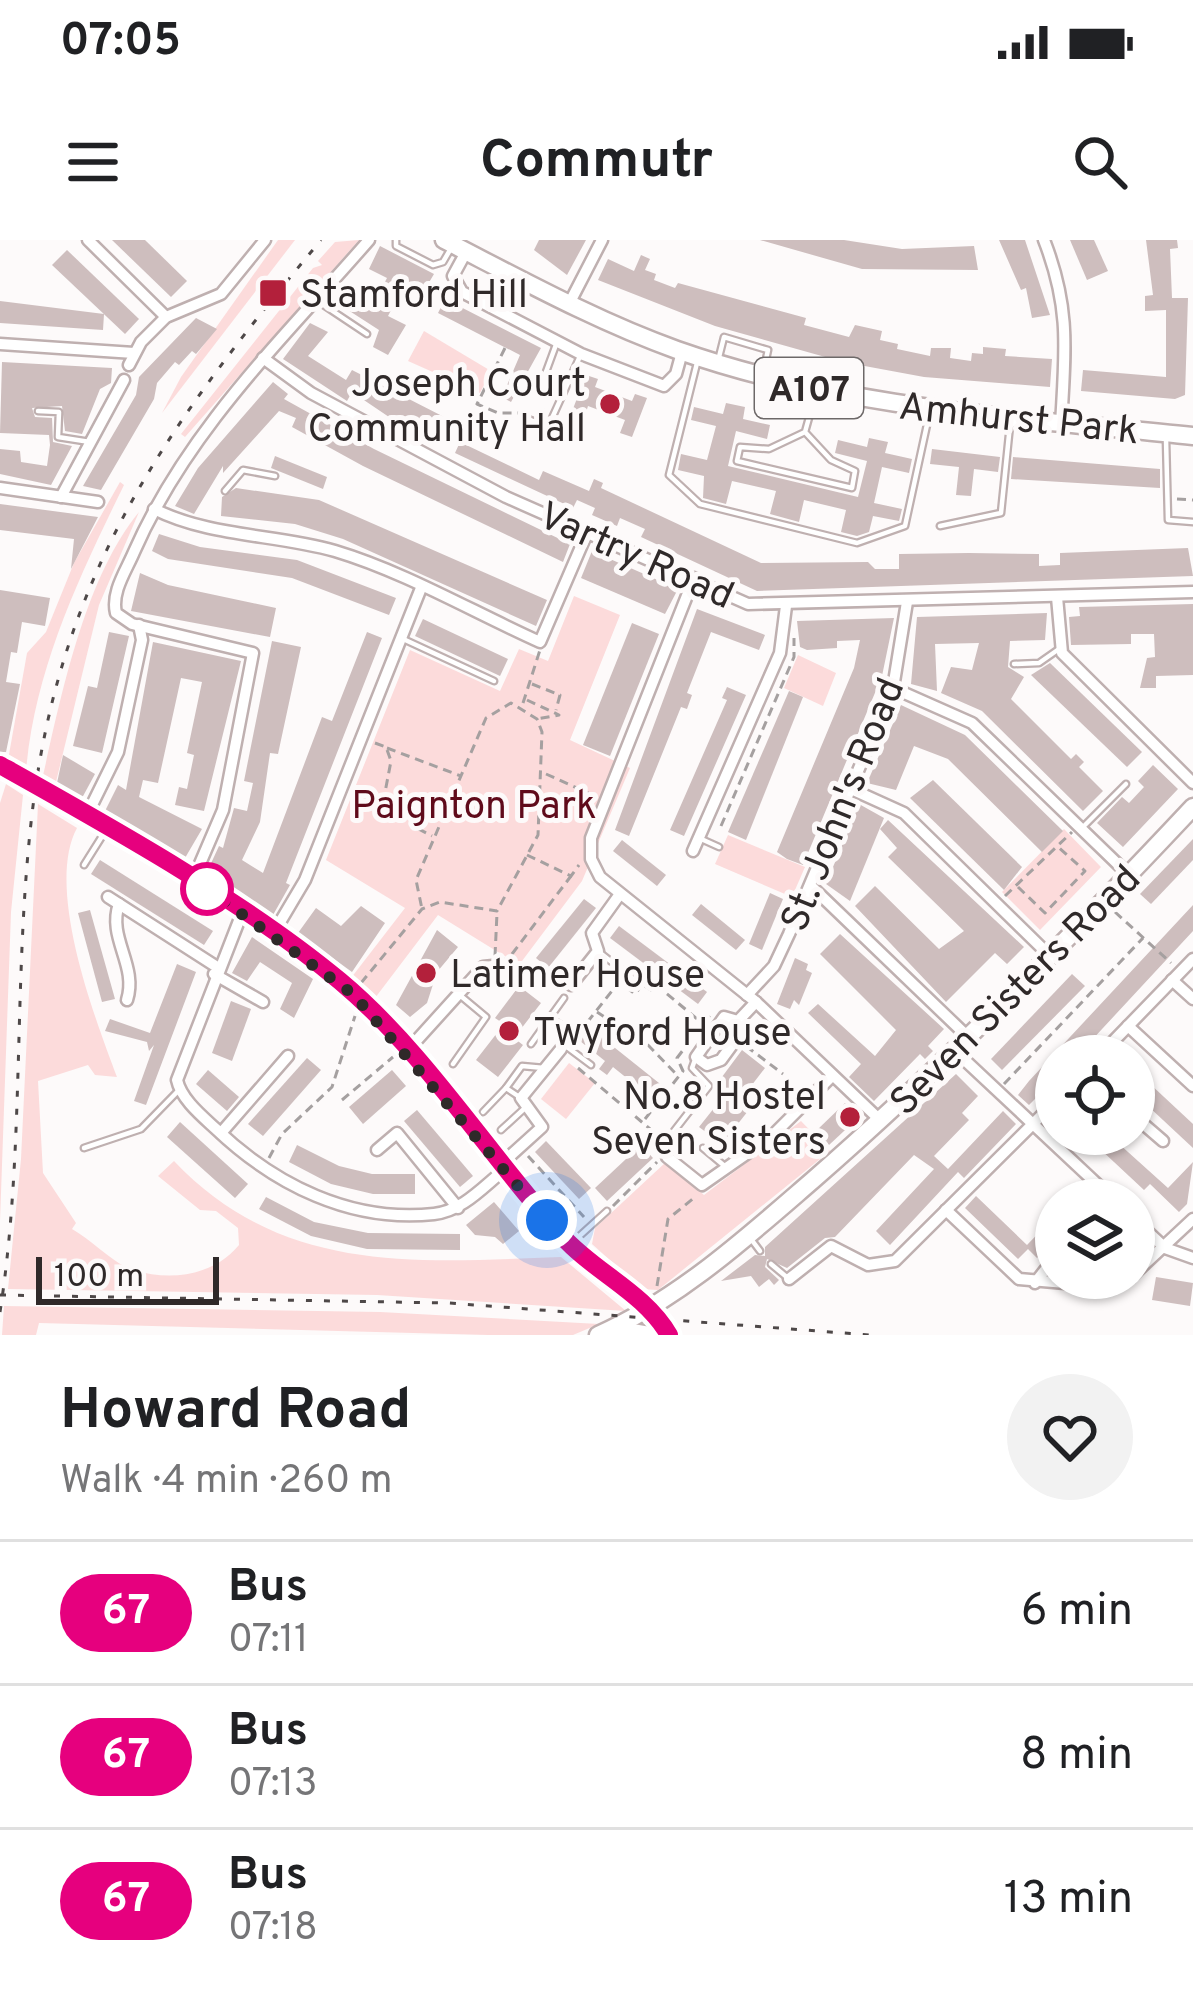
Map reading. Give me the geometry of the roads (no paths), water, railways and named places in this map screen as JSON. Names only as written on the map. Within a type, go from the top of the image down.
[{"type":"main road","name":"Amhurst Park","points":[[454,245],[569,304],[690,354],[817,390],[930,411],[1193,436]]},
{"type":"main road","points":[[0,765],[193,880],[356,997],[569,1245],[649,1309],[669,1335]]},
{"type":"main road","name":"Seven Sisters Road","points":[[605,1332],[649,1309],[748,1235],[881,1121],[1193,807]]},
{"type":"main road","points":[[605,1332],[649,1335]]},
{"type":"street","points":[[88,240],[166,317]]},
{"type":"street","points":[[0,344],[132,359],[166,317],[221,294],[265,240]]},
{"type":"street","points":[[193,880],[223,810],[253,653],[125,621],[115,609],[114,596],[154,509],[197,437],[369,240]]},
{"type":"street","points":[[569,304],[602,240]]},
{"type":"street","points":[[1044,240],[1063,290],[1066,314],[1061,424]]},
{"type":"street","points":[[454,245],[453,276],[462,292],[581,354],[664,386],[690,354]]},
{"type":"street","name":"Vartry Road","points":[[263,358],[370,426],[586,532],[748,604],[1193,592]]},
{"type":"street","points":[[61,496],[124,380]]},
{"type":"street","points":[[0,488],[98,502]]},
{"type":"street","points":[[154,509],[189,525],[222,523],[340,553],[539,643],[586,532]]},
{"type":"street","points":[[694,578],[591,838],[591,859],[600,877],[751,999],[881,1121]]},
{"type":"street","points":[[273,934],[305,880],[421,588]]},
{"type":"street","points":[[1057,597],[1059,650],[1193,783]]},
{"type":"street","name":"St. John's Road","points":[[696,1058],[724,1017],[738,1022],[773,966],[811,886],[893,688],[908,602]]},
{"type":"street","points":[[693,851],[787,627],[786,606]]},
{"type":"street","points":[[86,817],[118,752],[142,640],[140,625]]},
{"type":"street","points":[[893,688],[972,723],[1129,875]]},
{"type":"street","points":[[851,789],[904,813],[1050,956]]},
{"type":"street","points":[[811,886],[1033,1124],[1092,1179]]},
{"type":"street","points":[[571,985],[598,951],[592,933],[620,894]]},
{"type":"street","points":[[127,1000],[133,980],[113,920],[114,901],[262,1002]]},
{"type":"street","points":[[242,914],[182,1059],[179,1090],[264,1170],[323,1200],[367,1213],[435,1214],[458,1208],[542,1127],[523,1103],[561,1048]]},
{"type":"street","points":[[1119,1035],[1193,959]]},
{"type":"street","points":[[405,1050],[483,968],[498,965],[521,976]]},
{"type":"street","points":[[1175,975],[1193,999]]},
{"type":"street","points":[[696,1058],[707,1065],[721,1060],[741,1042],[743,1030],[738,1022]]},
{"type":"street","points":[[1128,1026],[1193,1086]]},
{"type":"street","points":[[221,1133],[288,1056]]},
{"type":"street","points":[[667,1157],[702,1185],[772,1136],[832,1076]]},
{"type":"street","points":[[789,1279],[831,1246],[868,1265],[884,1267],[1033,1124]]},
{"type":"street","points":[[377,1150],[397,1133],[458,1208]]},
{"type":"street","points":[[1155,1134],[1163,1141]]},
{"type":"street","points":[[946,1210],[1019,1279],[1035,1282]]},
{"type":"street","points":[[1155,1256],[1193,1219]]},
{"type":"street","points":[[1155,1239],[1165,1248],[1193,1258]]},
{"type":"lane","points":[[396,240],[396,246],[433,265],[443,262],[454,245]]},
{"type":"lane","points":[[316,300],[367,334]]},
{"type":"lane","points":[[718,362],[724,337],[769,350],[762,375]]},
{"type":"lane","points":[[557,342],[543,380],[564,390]]},
{"type":"lane","points":[[548,427],[581,354]]},
{"type":"lane","points":[[690,354],[669,475],[700,504],[857,543],[905,526],[930,411]]},
{"type":"lane","points":[[124,380],[132,359]]},
{"type":"lane","points":[[805,432],[831,460],[855,471],[852,488],[737,460],[740,447],[769,449],[805,432],[817,390]]},
{"type":"lane","points":[[38,411],[59,412],[58,436],[90,442]]},
{"type":"lane","points":[[528,419],[572,440]]},
{"type":"lane","points":[[940,526],[1001,513],[1010,419]]},
{"type":"lane","points":[[1166,433],[1168,520],[1193,521]]},
{"type":"lane","points":[[225,491],[243,470],[275,476]]},
{"type":"lane","points":[[401,638],[494,681]]},
{"type":"lane","points":[[1014,664],[1039,663],[1059,650]]},
{"type":"lane","points":[[1079,828],[1126,784]]},
{"type":"lane","points":[[84,865],[106,830]]},
{"type":"lane","points":[[699,838],[718,847]]},
{"type":"lane","points":[[598,951],[632,978]]},
{"type":"lane","points":[[453,1064],[486,1017],[458,993]]},
{"type":"lane","points":[[531,1043],[564,998]]},
{"type":"lane","points":[[549,1018],[563,1026],[569,1038],[561,1048],[594,1065]]},
{"type":"lane","points":[[674,1131],[710,1086],[692,1068],[696,1058]]},
{"type":"lane","points":[[483,1112],[527,1063],[544,1068]]},
{"type":"lane","points":[[501,1130],[523,1103],[506,1088]]},
{"type":"lane","points":[[84,1148],[141,1129],[179,1090]]},
{"type":"lane","points":[[704,1148],[728,1168]]},
{"type":"lane","points":[[569,1245],[608,1211]]},
{"type":"lane","points":[[748,1235],[760,1251]]},
{"type":"lane","points":[[771,1264],[789,1279]]},
{"type":"railway","points":[[0,1312],[13,1190],[31,823],[45,734],[66,653],[94,578],[169,440],[321,240]]},
{"type":"railway","points":[[0,1295],[449,1303],[870,1335]]},
{"type":"place","name":"Stamford Hill","points":[[273,293]]},
{"type":"place","name":"Joseph Court Community Hall","points":[[610,404]]},
{"type":"place","name":"Latimer House","points":[[426,973]]},
{"type":"place","name":"Twyford House","points":[[509,1031]]},
{"type":"place","name":"No.8 Hostel Seven Sisters","points":[[850,1117]]},
{"type":"park label","name":"Paignton Park","points":[[474,804]]}]
